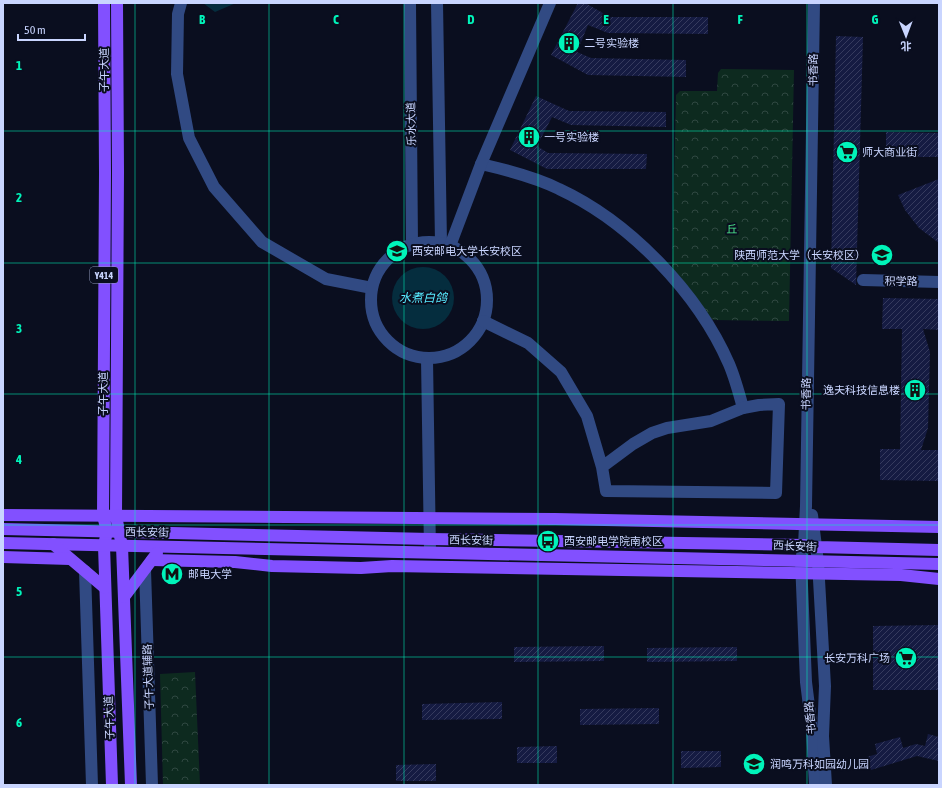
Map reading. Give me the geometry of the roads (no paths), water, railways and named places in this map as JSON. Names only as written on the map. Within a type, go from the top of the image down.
[{"type":"main road","name":"子午大道","points":[[104,3],[105,173],[103,516],[106,531],[104,546],[112,785]]},
{"type":"main road","name":"子午大道","points":[[117,3],[118,188],[116,516],[121,532],[122,546],[131,785]]},
{"type":"main road","points":[[3,514],[809,523],[939,527]]},
{"type":"main road","name":"西长安街","points":[[3,529],[430,539],[804,545],[817,547],[939,550]]},
{"type":"main road","name":"西长安街","points":[[3,544],[801,561],[818,568],[939,564]]},
{"type":"main road","points":[[53,544],[105,588]]},
{"type":"main road","points":[[124,597],[162,547]]},
{"type":"main road","points":[[3,558],[70,559]]},
{"type":"main road","points":[[152,560],[235,562],[272,566],[361,568],[400,566],[801,573],[818,568],[939,579]]},
{"type":"street","points":[[180,3],[178,14],[177,74],[189,138],[214,187],[262,242],[326,279],[372,288]]},
{"type":"street","name":"乐水大道","points":[[410,3],[412,245]]},
{"type":"street","points":[[437,3],[446,245]]},
{"type":"street","points":[[446,245],[550,3]]},
{"type":"street","name":"书香路","points":[[814,3],[809,523],[817,547],[825,686],[823,736],[826,785]]},
{"type":"street","name":"书香路","points":[[815,785],[812,730],[806,682],[801,561],[809,523],[810,504],[822,3]]},
{"type":"street","points":[[481,164],[511,171],[560,189],[614,222],[660,263],[695,304],[711,329],[730,365],[743,408]]},
{"type":"street","points":[[426,242],[446,245],[466,255],[478,269],[485,285],[487,303],[483,321],[473,338],[458,351],[439,357],[427,358],[402,351],[387,340],[376,325],[371,308],[372,288],[377,275],[386,262],[398,251],[412,245],[426,242]]},
{"type":"street","name":"积学路","points":[[863,280],[939,282]]},
{"type":"street","points":[[483,321],[528,343],[561,372],[586,416],[602,467],[606,491],[776,493],[780,404],[759,405],[743,408],[711,421],[667,428],[652,433],[602,467]]},
{"type":"street","points":[[427,358],[430,552]]},
{"type":"street","name":"子午大道辅路","points":[[145,570],[152,785]]},
{"type":"street","points":[[85,571],[92,785]]},
{"type":"water","points":[[203,3],[236,3],[215,12]]},
{"type":"water","name":"水煮白鸽","points":[[417,267],[429,267],[445,276],[452,286],[454,298],[452,310],[445,320],[429,329],[417,329],[406,324],[397,315],[392,304],[392,292],[397,281],[406,272]]},
{"type":"place","name":"二号实验楼","points":[[569,43]]},
{"type":"place","name":"一号实验楼","points":[[529,137]]},
{"type":"place","name":"师大商业街","points":[[847,152]]},
{"type":"place","name":"西安邮电大学长安校区","points":[[397,251]]},
{"type":"place","name":"陕西师范大学（长安校区）","points":[[882,255]]},
{"type":"place","name":"逸夫科技信息楼","points":[[915,390]]},
{"type":"place","name":"西安邮电学院南校区","points":[[548,541]]},
{"type":"place","name":"邮电大学","points":[[172,574]]},
{"type":"place","name":"长安万科广场","points":[[906,658]]},
{"type":"place","name":"润鸣万科如园幼儿园","points":[[754,764]]},
{"type":"park label","name":"丘","points":[[732,229]]}]
